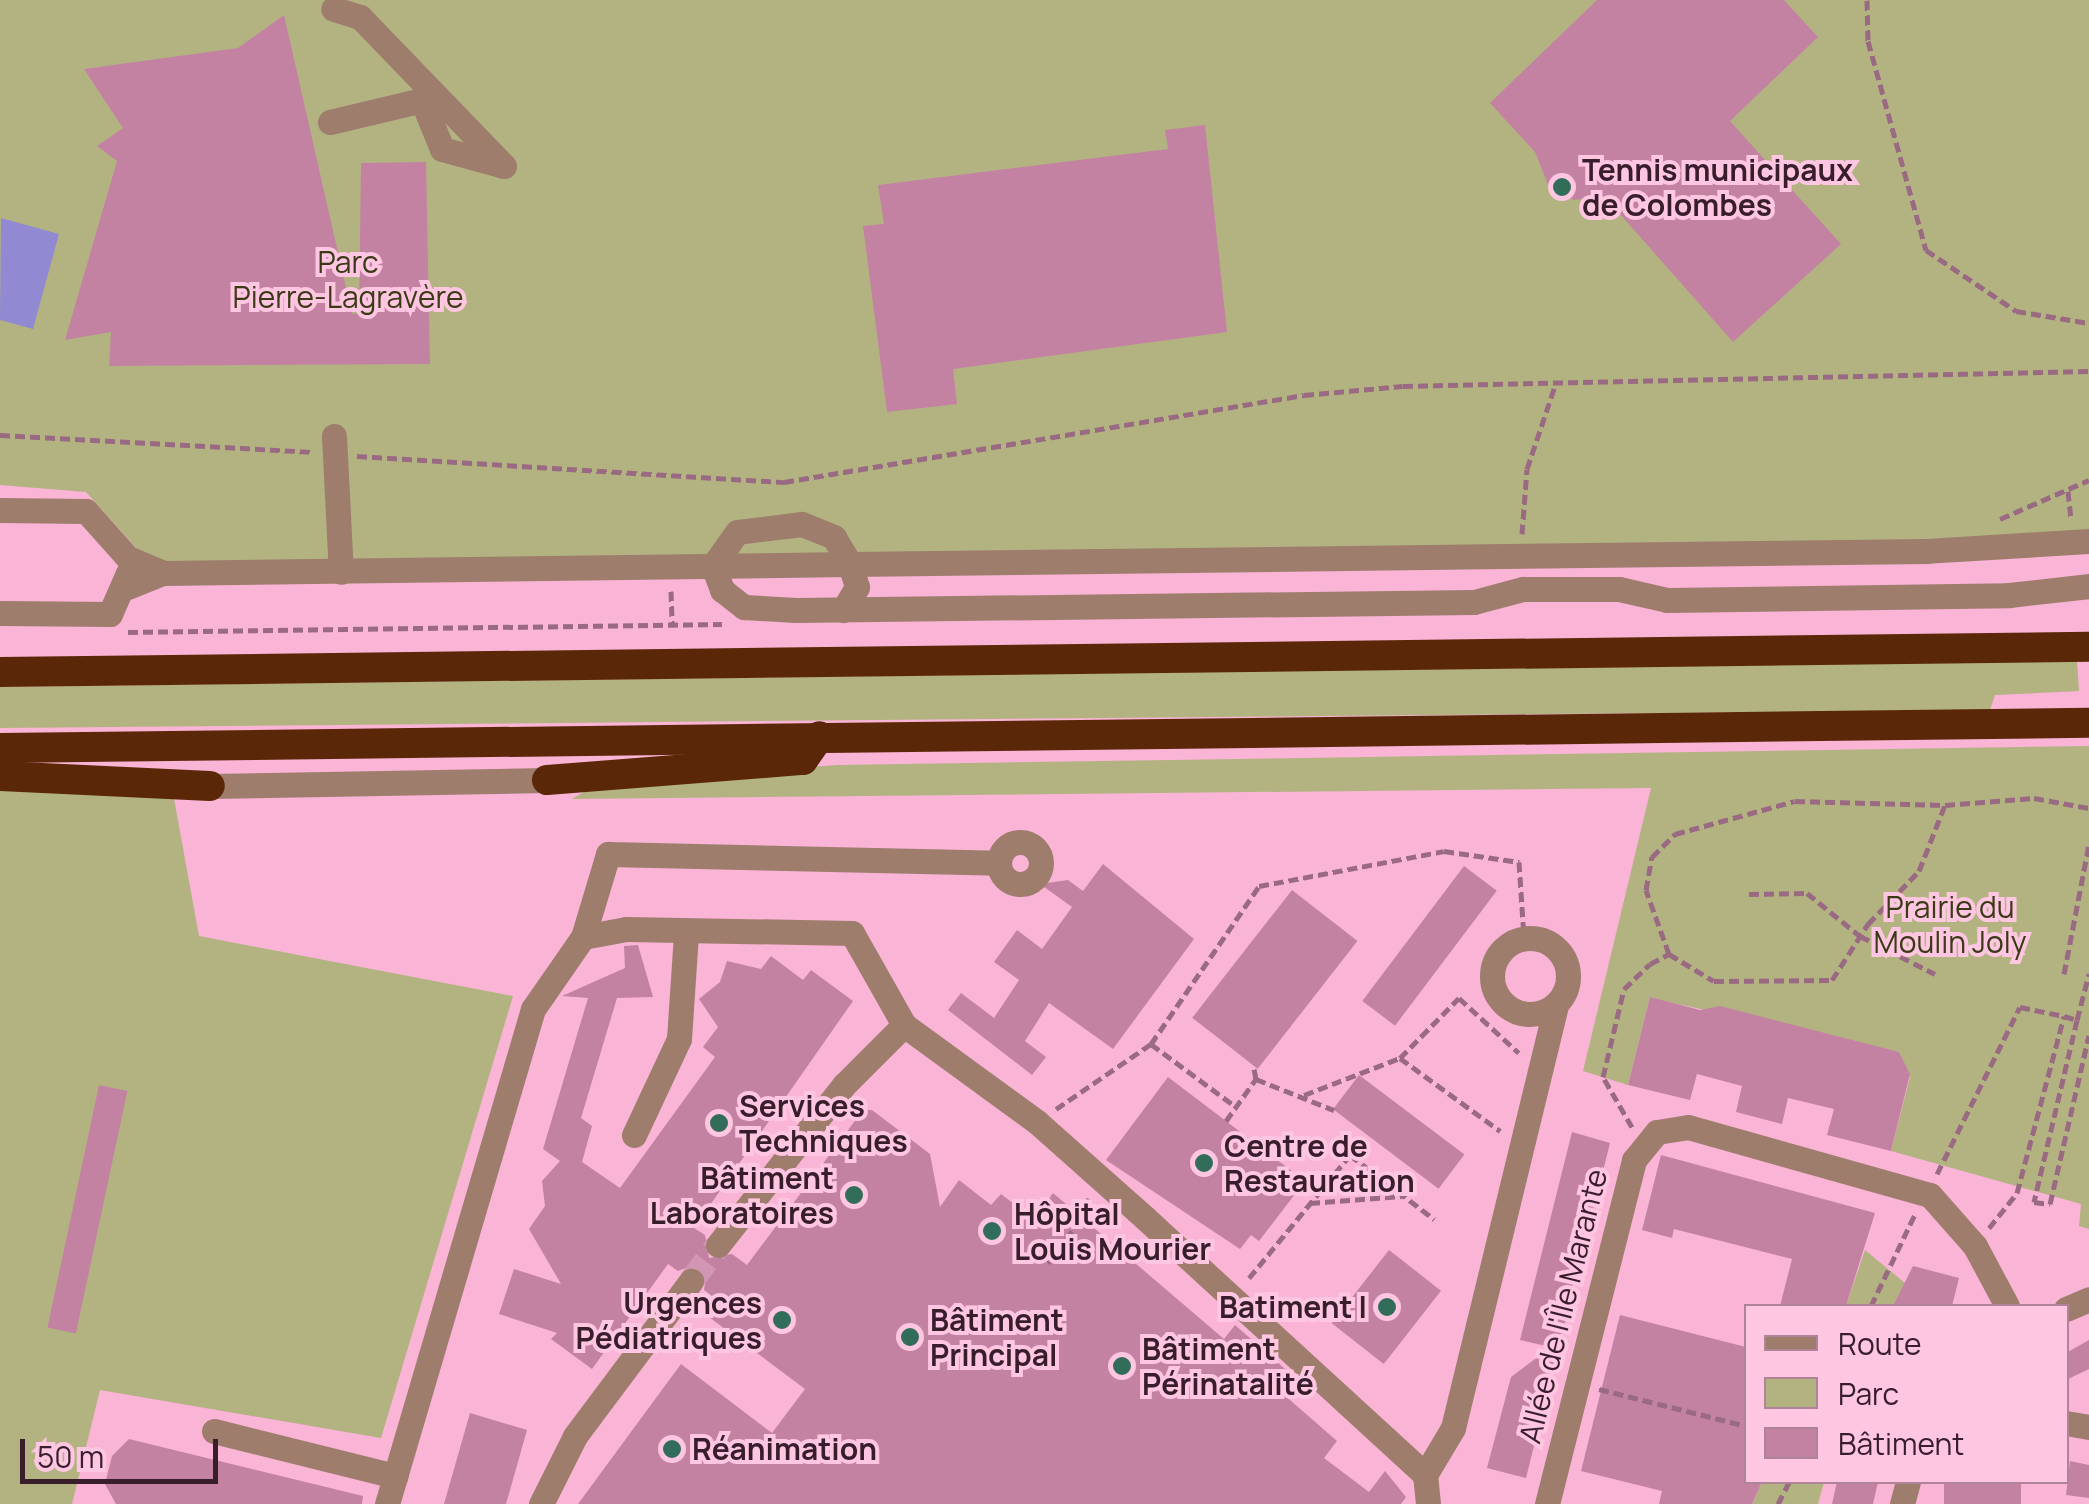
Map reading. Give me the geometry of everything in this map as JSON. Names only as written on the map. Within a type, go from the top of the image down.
[{"type":"highway","points":[[0,672],[2089,647]]},
{"type":"highway","points":[[0,748],[2089,723]]},
{"type":"highway","points":[[547,780],[803,760],[820,736]]},
{"type":"highway","points":[[0,776],[210,786]]},
{"type":"street","points":[[330,122],[422,100],[442,149],[504,166],[360,16],[333,9]]},
{"type":"street","points":[[333,445],[341,572]]},
{"type":"street","points":[[0,510],[86,511],[128,558],[163,574]]},
{"type":"street","points":[[713,566],[736,532],[802,524],[834,538],[850,564],[857,587],[843,610]]},
{"type":"street","points":[[0,612],[110,614],[128,588],[163,574],[1502,556],[2089,541]]},
{"type":"street","points":[[1418,603],[1405,582],[1419,556]]},
{"type":"street","points":[[1446,556],[1459,578],[1448,602]]},
{"type":"street","points":[[128,558],[128,588]]},
{"type":"street","points":[[713,566],[722,590],[744,607],[843,610],[1418,603],[1523,590],[1619,589],[1667,600],[2009,595],[2089,586]]},
{"type":"street","points":[[210,786],[547,780]]},
{"type":"street","points":[[387,1504],[533,1009],[583,936],[608,854],[999,863]]},
{"type":"street","points":[[583,936],[626,929],[686,934],[852,932],[904,1025],[1036,1122],[1425,1475]]},
{"type":"street","points":[[634,1135],[678,1039],[686,934]]},
{"type":"street","points":[[1428,1504],[1425,1475],[1453,1428],[1556,1004],[1568,983],[1564,959],[1548,942],[1524,938],[1494,962],[1499,998],[1533,1014],[1556,1004]]},
{"type":"street","points":[[718,1245],[844,1084],[904,1025]]},
{"type":"street","name":"Allée de l'Île Marante","points":[[1547,1504],[1641,1143],[1688,1127],[1925,1194]]},
{"type":"street","points":[[1925,1194],[1975,1246],[2007,1304]]},
{"type":"street","points":[[541,1504],[574,1436],[691,1281]]},
{"type":"street","points":[[214,1430],[395,1476]]},
{"type":"path","points":[[1867,0],[1868,41],[1926,250],[2016,312],[2089,322]]},
{"type":"path","points":[[0,435],[333,445],[784,482],[1304,395],[1556,383],[2089,370]]},
{"type":"path","points":[[1502,556],[1502,541],[1522,542],[1527,469],[1556,383]]},
{"type":"path","points":[[1997,520],[2089,480]]},
{"type":"path","points":[[114,632],[672,624],[670,567]]},
{"type":"path","points":[[1945,805],[1919,872],[1858,939],[1840,970],[1820,982],[1714,981],[1669,954],[1646,890],[1652,857],[1675,834],[1795,802],[1945,805],[2034,798],[2089,808]]},
{"type":"path","points":[[2064,974],[2089,844]]},
{"type":"path","points":[[1036,1122],[1151,1044],[1259,886],[1444,851],[1520,862],[1524,938]]},
{"type":"path","points":[[1749,894],[1807,893],[1858,939],[1936,974]]},
{"type":"path","points":[[1641,1143],[1603,1077],[1624,989],[1669,954]]},
{"type":"path","points":[[2089,974],[2034,1202],[2050,1204],[2089,1035]]},
{"type":"path","points":[[1304,1095],[1400,1058],[1458,998],[1501,1029],[1524,1069]]},
{"type":"path","points":[[1872,1304],[2020,1007],[2076,1020]]},
{"type":"path","points":[[1975,1246],[2016,1194],[2064,1016]]},
{"type":"path","points":[[1151,1044],[1236,1107]]},
{"type":"path","points":[[1400,1058],[1502,1132],[1510,1121]]},
{"type":"path","points":[[1226,1121],[1256,1079],[1253,1064]]},
{"type":"path","points":[[1256,1079],[1334,1110]]},
{"type":"path","points":[[1231,1299],[1350,1155],[1434,1219]]},
{"type":"path","points":[[1310,1203],[1404,1196]]},
{"type":"path","points":[[1048,1263],[1076,1226]]},
{"type":"path","points":[[1577,1385],[1744,1426]]},
{"type":"green space","name":"Parc Pierre-Lagravère","points":[[0,0],[2089,0],[2089,532],[2012,539],[149,562],[86,492],[0,485]]},
{"type":"green space","points":[[2077,661],[2079,691],[1995,695],[1990,710],[0,728],[0,687]]},
{"type":"green space","name":"Prairie du Moulin Joly","points":[[2089,746],[2089,1229],[2079,1226],[2081,1204],[1891,1151],[1910,1077],[1899,1052],[1650,998],[1628,1085],[1583,1071],[1651,788],[572,799],[601,782],[837,765]]},
{"type":"green space","points":[[0,786],[173,793],[199,936],[513,996],[381,1438],[100,1390],[72,1504],[0,1504]]},
{"type":"green space","points":[[1865,1250],[1905,1283],[1894,1304],[1847,1304]]},
{"type":"green space","points":[[1761,1484],[1823,1484],[1818,1504],[1752,1504]]},
{"type":"shaded area","points":[[1,218],[59,234],[33,329],[0,320]]},
{"type":"building","points":[[1597,0],[1784,0],[1818,37],[1730,121],[1841,244],[1733,342],[1604,196],[1574,200],[1549,187],[1535,152],[1490,103]]},
{"type":"building","points":[[284,15],[352,314],[359,313],[361,163],[426,162],[430,364],[109,366],[111,332],[65,340],[117,161],[97,146],[123,128],[84,69],[238,48]]},
{"type":"building","points":[[1205,125],[1227,332],[953,369],[957,404],[887,412],[863,226],[884,224],[878,185],[1168,149],[1165,130]]},
{"type":"building","points":[[1103,864],[1194,939],[1113,1049],[1049,1003],[1025,1041],[1046,1057],[1032,1075],[948,1010],[961,993],[994,1018],[1019,980],[994,962],[1017,930],[1042,949],[1072,907],[1040,884],[1068,880],[1083,891]]},
{"type":"building","points":[[1464,866],[1497,891],[1395,1026],[1362,1001]]},
{"type":"building","points":[[1292,890],[1357,941],[1258,1069],[1192,1018]]},
{"type":"building","points":[[638,945],[653,997],[617,998],[581,1118],[592,1126],[582,1162],[620,1188],[715,1057],[703,1047],[718,1027],[699,999],[720,982],[727,961],[761,969],[771,956],[803,980],[811,970],[853,1001],[694,1228],[705,1235],[709,1258],[732,1254],[747,1265],[863,1110],[872,1110],[930,1154],[940,1207],[959,1180],[991,1205],[1001,1194],[1034,1219],[1053,1193],[1224,1339],[1235,1325],[1294,1377],[1282,1393],[1337,1441],[1324,1458],[1369,1492],[1385,1471],[1406,1497],[1401,1504],[578,1504],[681,1364],[772,1433],[805,1389],[709,1317],[720,1302],[704,1290],[706,1276],[694,1265],[678,1271],[668,1264],[592,1369],[551,1339],[557,1333],[499,1314],[514,1269],[561,1284],[529,1229],[545,1206],[542,1181],[560,1161],[543,1149],[588,998],[562,996],[625,968],[624,946]]},
{"type":"building","points":[[1650,997],[1700,1010],[1720,1006],[1899,1052],[1910,1074],[1891,1151],[1827,1135],[1834,1109],[1788,1098],[1782,1124],[1736,1112],[1742,1086],[1697,1074],[1690,1100],[1628,1085]]},
{"type":"building","points":[[1359,1075],[1464,1154],[1439,1189],[1333,1109]]},
{"type":"building","name":"Centre de Restauration","points":[[1168,1077],[1305,1181],[1259,1241],[1251,1235],[1240,1249],[1106,1160]]},
{"type":"building","points":[[99,1085],[127,1091],[76,1334],[47,1328]]},
{"type":"building","points":[[1572,1132],[1610,1143],[1526,1478],[1487,1468],[1511,1377],[1551,1347],[1520,1340]]},
{"type":"building","points":[[1661,1155],[1875,1213],[1847,1304],[1781,1304],[1792,1259],[1674,1229],[1672,1238],[1642,1230]]},
{"type":"building","name":"Batiment I","points":[[1389,1250],[1441,1291],[1384,1364],[1332,1323]]},
{"type":"building","points":[[1913,1266],[1959,1278],[1952,1304],[1894,1304]]},
{"type":"building","points":[[1620,1315],[1744,1346],[1744,1484],[1761,1484],[1752,1504],[1659,1504],[1662,1491],[1581,1471]]},
{"type":"building","points":[[2089,1340],[2089,1369],[2069,1379],[2069,1351]]},
{"type":"building","points":[[470,1413],[527,1430],[506,1504],[444,1504]]},
{"type":"building","points":[[129,1439],[363,1496],[362,1504],[116,1504],[105,1484],[112,1456]]},
{"type":"building","points":[[2070,1461],[2089,1465],[2089,1498],[2066,1495]]},
{"type":"building","points":[[1837,1484],[1878,1484],[1873,1504],[1832,1504]]},
{"type":"building","points":[[1944,1484],[2021,1484],[2021,1504],[1944,1504]]},
{"type":"tunnel","points":[[691,1281],[718,1245]]},
{"type":"place","name":"Tennis municipaux de Colombes","points":[[1562,187]]},
{"type":"place","name":"Services Techniques","points":[[719,1123]]},
{"type":"place","name":"Centre de Restauration","points":[[1204,1163]]},
{"type":"place","name":"Bâtiment Laboratoires","points":[[854,1195]]},
{"type":"place","name":"Hôpital Louis Mourier","points":[[992,1231]]},
{"type":"place","name":"Batiment I","points":[[1387,1307]]},
{"type":"place","name":"Urgences Pédiatriques","points":[[782,1320]]},
{"type":"place","name":"Bâtiment Principal","points":[[910,1337]]},
{"type":"place","name":"Bâtiment Périnatalité","points":[[1122,1366]]},
{"type":"place","name":"Réanimation","points":[[672,1449]]}]
